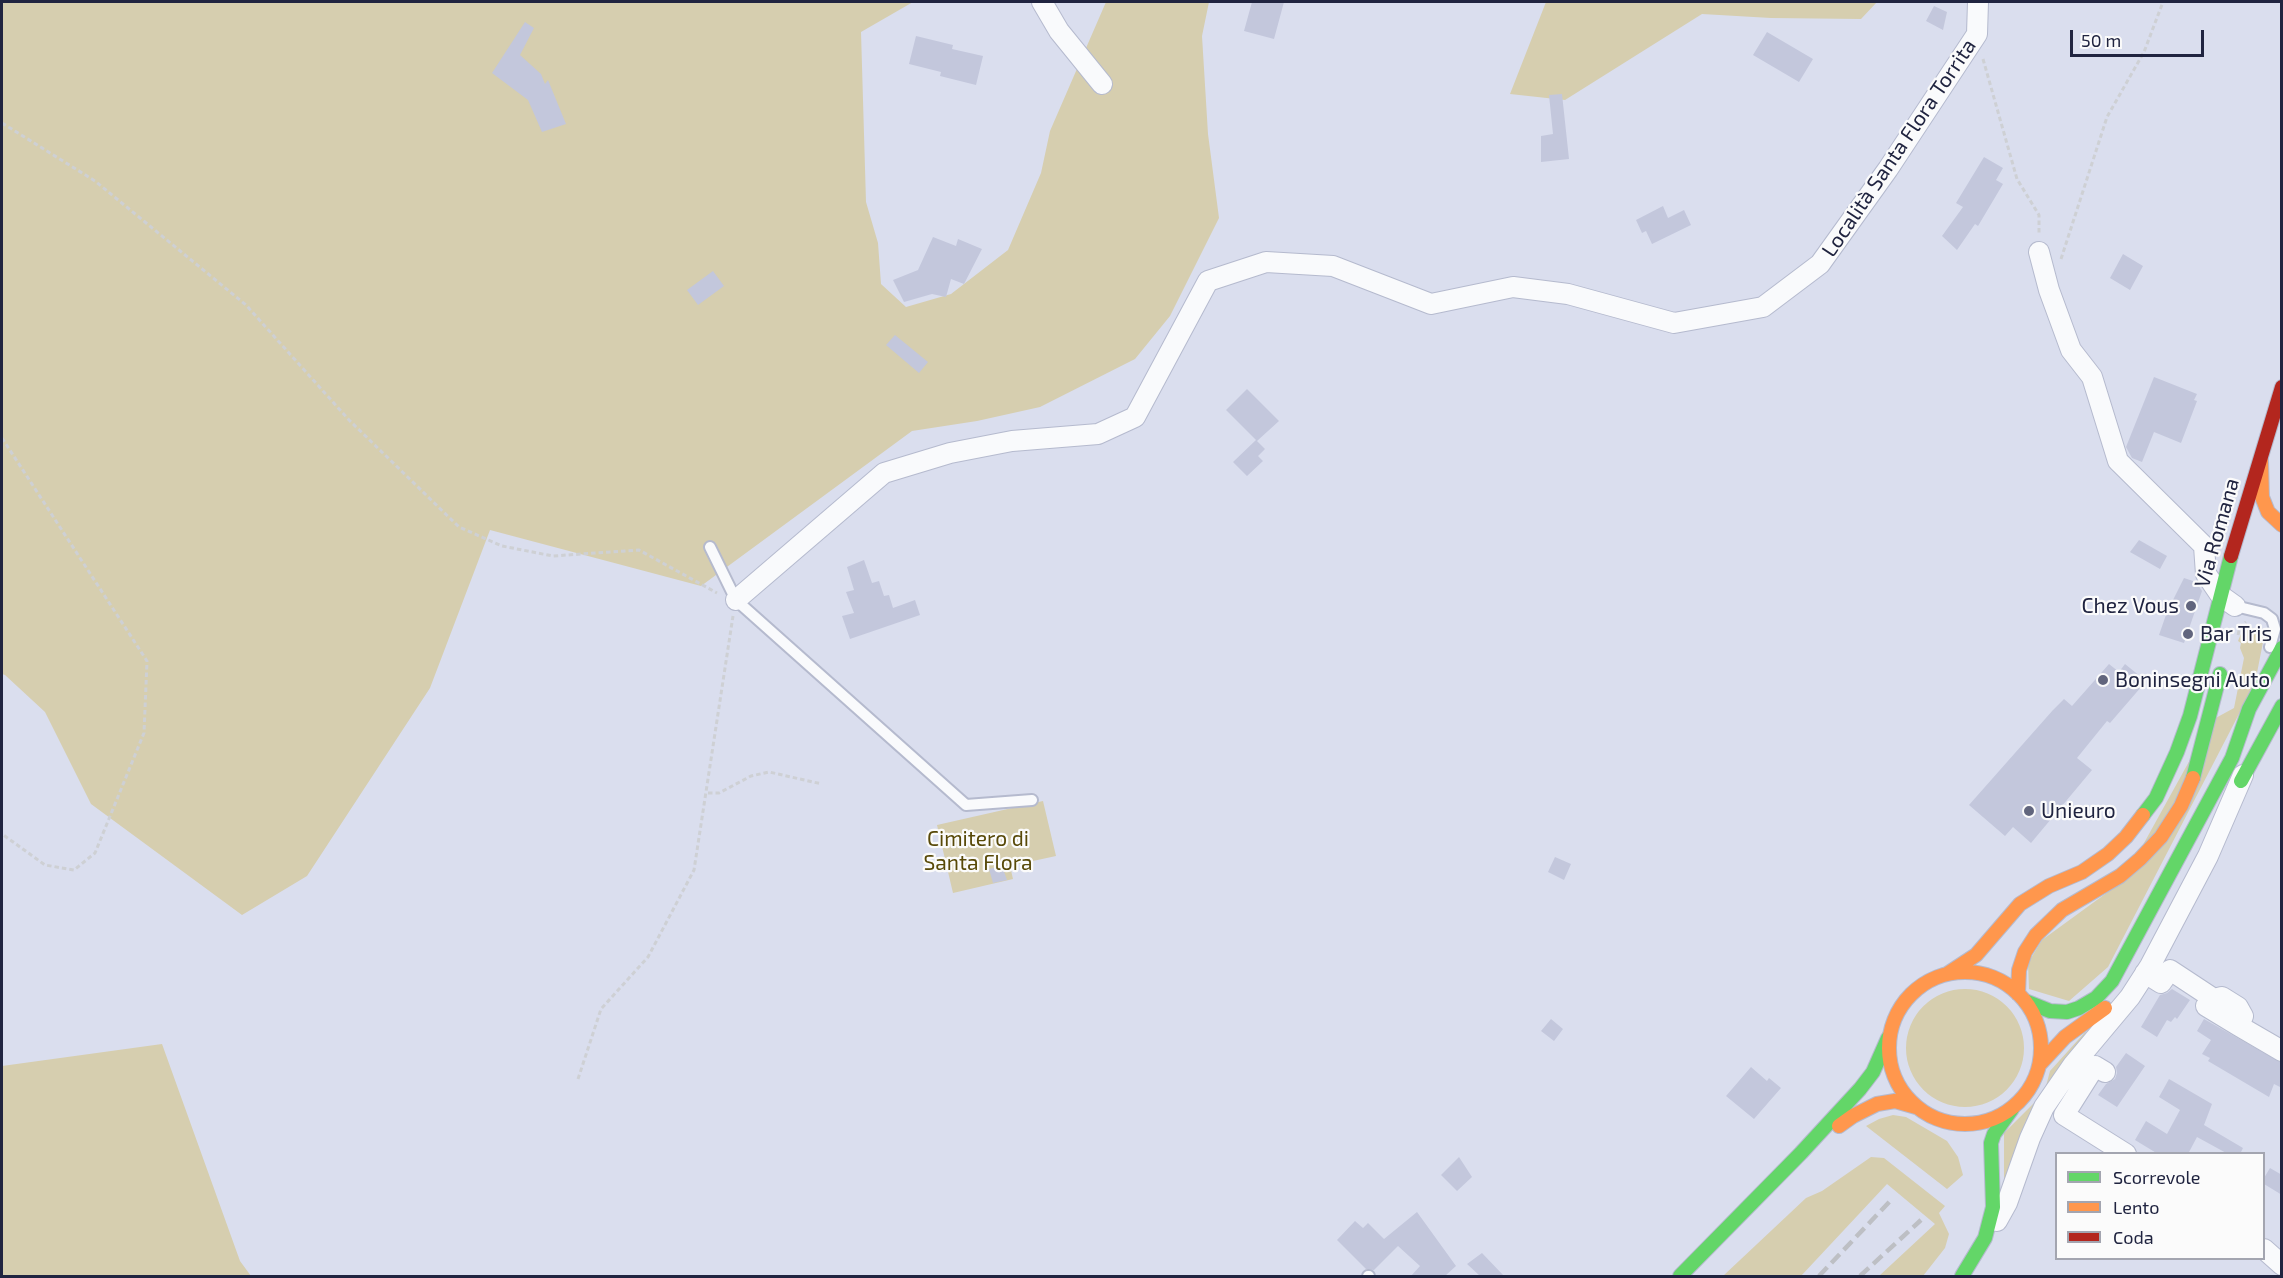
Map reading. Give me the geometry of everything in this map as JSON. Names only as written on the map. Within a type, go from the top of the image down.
[{"type":"main road","name":"Via Romana","points":[[1947,974],[1976,955],[2020,904],[2049,886],[2082,872],[2108,854],[2126,837],[2156,798],[2168,775],[2187,725],[2198,686],[2231,605],[2235,541],[2282,387]]},
{"type":"main road","name":"Via Romana","points":[[2244,563],[2261,461]]},
{"type":"main road","points":[[2261,461],[2262,497],[2268,512],[2282,525]]},
{"type":"main road","points":[[2232,758],[2249,709],[2282,648]]},
{"type":"main road","points":[[1962,1276],[1985,1238],[1993,1207],[1991,1143],[1994,1134],[2012,1108],[2025,1096],[2040,1064],[2041,1042],[2036,1021],[2022,998],[2019,970],[2025,952],[2036,935],[2062,910],[2120,876],[2161,837],[2181,806],[2192,783],[2224,655]]},
{"type":"main road","points":[[1680,1276],[1802,1153],[1873,1072],[1889,1038],[1896,1016],[1908,997],[1926,982],[1947,974],[1966,972],[1985,975],[2003,982],[2022,998],[2050,1011],[2079,1008],[2096,998],[2112,981],[2232,758],[2282,676]]},
{"type":"main road","points":[[2040,1064],[2065,1037],[2102,1012],[2142,963],[2282,706]]},
{"type":"main road","points":[[1889,1038],[1889,1064],[1899,1088],[1916,1107],[1929,1116],[1943,1122],[1967,1125],[1991,1120],[2012,1108]]},
{"type":"main road","points":[[1802,1153],[1853,1116],[1876,1104],[1895,1101],[1916,1107]]},
{"type":"main road","points":[[1943,1122],[1956,1135]]},
{"type":"street","points":[[1042,2],[1059,31],[1101,84]]},
{"type":"street","name":"Località Santa Flora Torrita","points":[[736,600],[884,473],[950,453],[1012,441],[1098,434],[1135,417],[1208,281],[1266,262],[1333,266],[1431,304],[1513,287],[1568,294],[1674,323],[1763,307],[1820,264],[1888,169],[1977,34],[1978,2]]},
{"type":"street","points":[[2039,252],[2049,290],[2071,350],[2092,376],[2118,461],[2204,546],[2206,574],[2231,605]]},
{"type":"street","points":[[2198,686],[2211,710]]},
{"type":"street","points":[[1985,1238],[2001,1216],[2044,1107],[2073,1065],[2130,997],[2145,973],[2208,856],[2244,775]]},
{"type":"street","points":[[2145,973],[2161,983],[2170,970],[2214,999],[2222,997],[2238,1007],[2243,1016],[2239,1026],[2282,1051]]},
{"type":"street","points":[[2105,1072],[2094,1066],[2064,1114],[2123,1152]]},
{"type":"street","points":[[2265,1250],[2282,1265]]},
{"type":"lane","points":[[710,547],[736,600],[966,805],[1032,800]]},
{"type":"lane","points":[[2231,605],[2264,613],[2272,619],[2275,629],[2264,679]]},
{"type":"path","points":[[1977,34],[2017,178],[2039,215],[2039,252],[2060,264],[2107,117],[2144,52],[2163,2]]},
{"type":"path","points":[[2,123],[95,181],[246,305],[349,420],[459,527],[502,546],[553,556],[639,550],[715,593],[736,600],[708,793],[694,870],[648,957],[601,1009],[578,1079]]},
{"type":"path","points":[[2,438],[147,661],[144,733],[95,853],[74,870],[45,865],[2,834]]},
{"type":"path","points":[[708,793],[718,793],[751,776],[769,772],[822,784]]},
{"type":"green space","points":[[2,2],[913,2],[861,32],[866,202],[878,243],[881,284],[906,307],[951,294],[1008,250],[1041,173],[1050,131],[1106,2],[1209,2],[1202,36],[1208,134],[1219,218],[1170,316],[1135,359],[1040,407],[977,421],[912,431],[701,586],[490,530],[430,688],[307,876],[242,915],[91,804],[45,712],[2,674]]},
{"type":"green space","points":[[1546,2],[1877,2],[1861,19],[1771,18],[1702,14],[1565,100],[1510,94]]},
{"type":"green space","points":[[2246,626],[2265,632],[2255,683],[2108,967],[2069,1001],[2029,989],[2028,963],[2042,940],[2123,881],[2212,720],[2234,708],[2244,658],[2240,648],[2241,643],[2238,641]]},
{"type":"green space","name":"Cimitero di Santa Flora","points":[[1043,801],[1056,856],[1010,866],[1013,879],[953,893],[937,825]]},
{"type":"green space","points":[[1965,989],[1988,993],[2007,1006],[2020,1025],[2024,1048],[2020,1071],[2007,1090],[1988,1103],[1965,1107],[1942,1103],[1923,1090],[1910,1071],[1906,1048],[1910,1025],[1923,1006],[1942,993]]},
{"type":"green space","points":[[2087,1030],[2004,1191],[2004,1133],[2045,1090],[2050,1071]]},
{"type":"green space","points":[[162,1044],[240,1261],[251,1276],[2,1276],[2,1066]]},
{"type":"green space","points":[[1893,1115],[1906,1117],[1947,1141],[1958,1157],[1963,1175],[1947,1189],[1866,1126]]},
{"type":"green space","points":[[1871,1157],[1884,1158],[1945,1206],[1939,1213],[1949,1234],[1945,1248],[1923,1276],[1879,1276],[1935,1224],[1887,1184],[1801,1276],[1723,1276],[1806,1198],[1822,1191]]},
{"type":"building","points":[[1252,2],[1284,2],[1274,39],[1244,31]]},
{"type":"building","points":[[1934,6],[1947,12],[1943,30],[1926,21]]},
{"type":"building","points":[[525,22],[534,28],[520,55],[541,74],[545,84],[548,80],[566,124],[542,132],[528,100],[492,73]]},
{"type":"building","points":[[1767,32],[1813,59],[1799,82],[1753,55]]},
{"type":"building","points":[[916,36],[953,45],[952,49],[983,56],[976,85],[940,76],[941,72],[909,64]]},
{"type":"building","points":[[1562,94],[1569,159],[1541,162],[1541,136],[1553,134],[1549,95]]},
{"type":"building","points":[[1984,157],[2003,168],[1996,180],[2003,184],[1978,226],[1975,224],[1957,250],[1942,236],[1963,207],[1956,203]]},
{"type":"building","points":[[1663,206],[1668,218],[1684,210],[1691,225],[1652,244],[1646,231],[1642,233],[1636,220]]},
{"type":"building","points":[[933,237],[956,246],[958,239],[982,249],[964,284],[951,279],[946,297],[932,294],[904,302],[893,280],[918,270]]},
{"type":"building","points":[[2123,254],[2143,266],[2130,290],[2110,278]]},
{"type":"building","points":[[713,271],[724,286],[698,305],[687,290]]},
{"type":"building","points":[[895,335],[928,362],[919,373],[886,345]]},
{"type":"building","points":[[2154,377],[2197,394],[2194,400],[2197,401],[2181,443],[2154,432],[2142,462],[2132,458],[2126,447]]},
{"type":"building","points":[[1247,389],[1279,421],[1257,441],[1265,449],[1258,456],[1263,461],[1247,476],[1233,462],[1256,440],[1226,410]]},
{"type":"building","points":[[2139,540],[2167,556],[2160,569],[2130,552]]},
{"type":"building","points":[[864,560],[872,583],[879,581],[884,596],[889,595],[893,608],[915,600],[920,615],[850,639],[842,616],[854,613],[846,592],[854,590],[847,567]]},
{"type":"building","points":[[2184,578],[2196,582],[2202,591],[2184,643],[2159,635],[2167,612]]},
{"type":"building","points":[[2109,664],[2119,672],[2125,664],[2141,677],[2137,682],[2142,686],[2110,723],[2107,721],[2077,758],[2092,770],[2031,843],[2013,827],[2005,836],[1969,805],[2053,710],[2064,699],[2072,706]]},
{"type":"building","points":[[1555,857],[1571,864],[1564,880],[1548,872]]},
{"type":"building","points":[[1002,866],[1007,880],[993,883],[989,869]]},
{"type":"building","points":[[2172,989],[2190,1000],[2177,1019],[2175,1017],[2171,1022],[2167,1020],[2157,1037],[2141,1027],[2160,995]]},
{"type":"building","points":[[1551,1019],[1563,1029],[1554,1041],[1541,1031]]},
{"type":"building","points":[[2204,1019],[2282,1063],[2282,1088],[2274,1084],[2269,1097],[2208,1061],[2210,1058],[2202,1054],[2211,1040],[2197,1031]]},
{"type":"building","points":[[2126,1053],[2145,1066],[2117,1107],[2098,1095],[2106,1084],[2115,1079],[2116,1067]]},
{"type":"building","points":[[1751,1067],[1767,1081],[1769,1078],[1781,1088],[1754,1119],[1726,1096]]},
{"type":"building","points":[[2169,1079],[2212,1104],[2204,1125],[2243,1148],[2241,1152],[2224,1152],[2197,1137],[2189,1152],[2155,1152],[2135,1140],[2146,1121],[2167,1134],[2180,1110],[2159,1097]]},
{"type":"building","points":[[1459,1157],[1472,1177],[1457,1191],[1441,1175]]},
{"type":"building","points":[[2270,1168],[2282,1175],[2282,1195],[2265,1185],[2265,1176]]},
{"type":"building","points":[[1417,1212],[1456,1266],[1445,1276],[1411,1276],[1420,1266],[1398,1246],[1374,1270],[1366,1269],[1337,1240],[1355,1221],[1363,1228],[1368,1223],[1384,1239]]},
{"type":"building","points":[[1482,1253],[1504,1276],[1480,1276],[1467,1264]]},
{"type":"railway","points":[[1819,1276],[1893,1198]]},
{"type":"railway","points":[[1860,1276],[1921,1220]]},
{"type":"traffic: fast","points":[[2143,815],[2156,798],[2190,716],[2231,556]]},
{"type":"traffic: fast","points":[[2025,1001],[2050,1011],[2067,1012],[2096,998],[2112,981],[2232,758],[2249,709],[2282,648]]},
{"type":"traffic: fast","points":[[2193,778],[2220,674]]},
{"type":"traffic: fast","points":[[2241,781],[2282,706]]},
{"type":"traffic: fast","points":[[1680,1276],[1801,1153],[1860,1089],[1873,1072],[1888,1038]]},
{"type":"traffic: fast","points":[[1962,1276],[1985,1238],[1993,1207],[1991,1143],[1994,1134],[2012,1109]]},
{"type":"traffic: slow","points":[[2261,461],[2262,497],[2268,512],[2282,525]]},
{"type":"traffic: slow","points":[[2018,994],[2019,970],[2025,952],[2036,935],[2062,910],[2120,876],[2140,859],[2161,837],[2181,806],[2193,778]]},
{"type":"traffic: slow","points":[[1947,974],[1976,955],[2020,904],[2049,886],[2082,872],[2108,854],[2126,837],[2143,815]]},
{"type":"traffic: slow","points":[[1965,972],[1980,973],[1994,978],[2019,994],[2035,1019],[2040,1033],[2041,1048],[2040,1063],[2035,1077],[2019,1102],[1994,1118],[1980,1123],[1965,1124],[1950,1123],[1936,1118],[1911,1102],[1895,1077],[1890,1063],[1889,1048],[1890,1033],[1895,1019],[1911,994],[1936,978],[1950,973],[1965,972]]},
{"type":"traffic: slow","points":[[2040,1064],[2065,1037],[2105,1008]]},
{"type":"traffic: slow","points":[[1839,1126],[1877,1104],[1895,1101],[1916,1107]]},
{"type":"traffic: jam","points":[[2231,556],[2282,387]]},
{"type":"place","name":"Chez Vous","points":[[2191,606]]},
{"type":"place","name":"Bar Tris","points":[[2188,634]]},
{"type":"place","name":"Boninsegni Auto","points":[[2103,680]]},
{"type":"place","name":"Unieuro","points":[[2029,811]]}]
